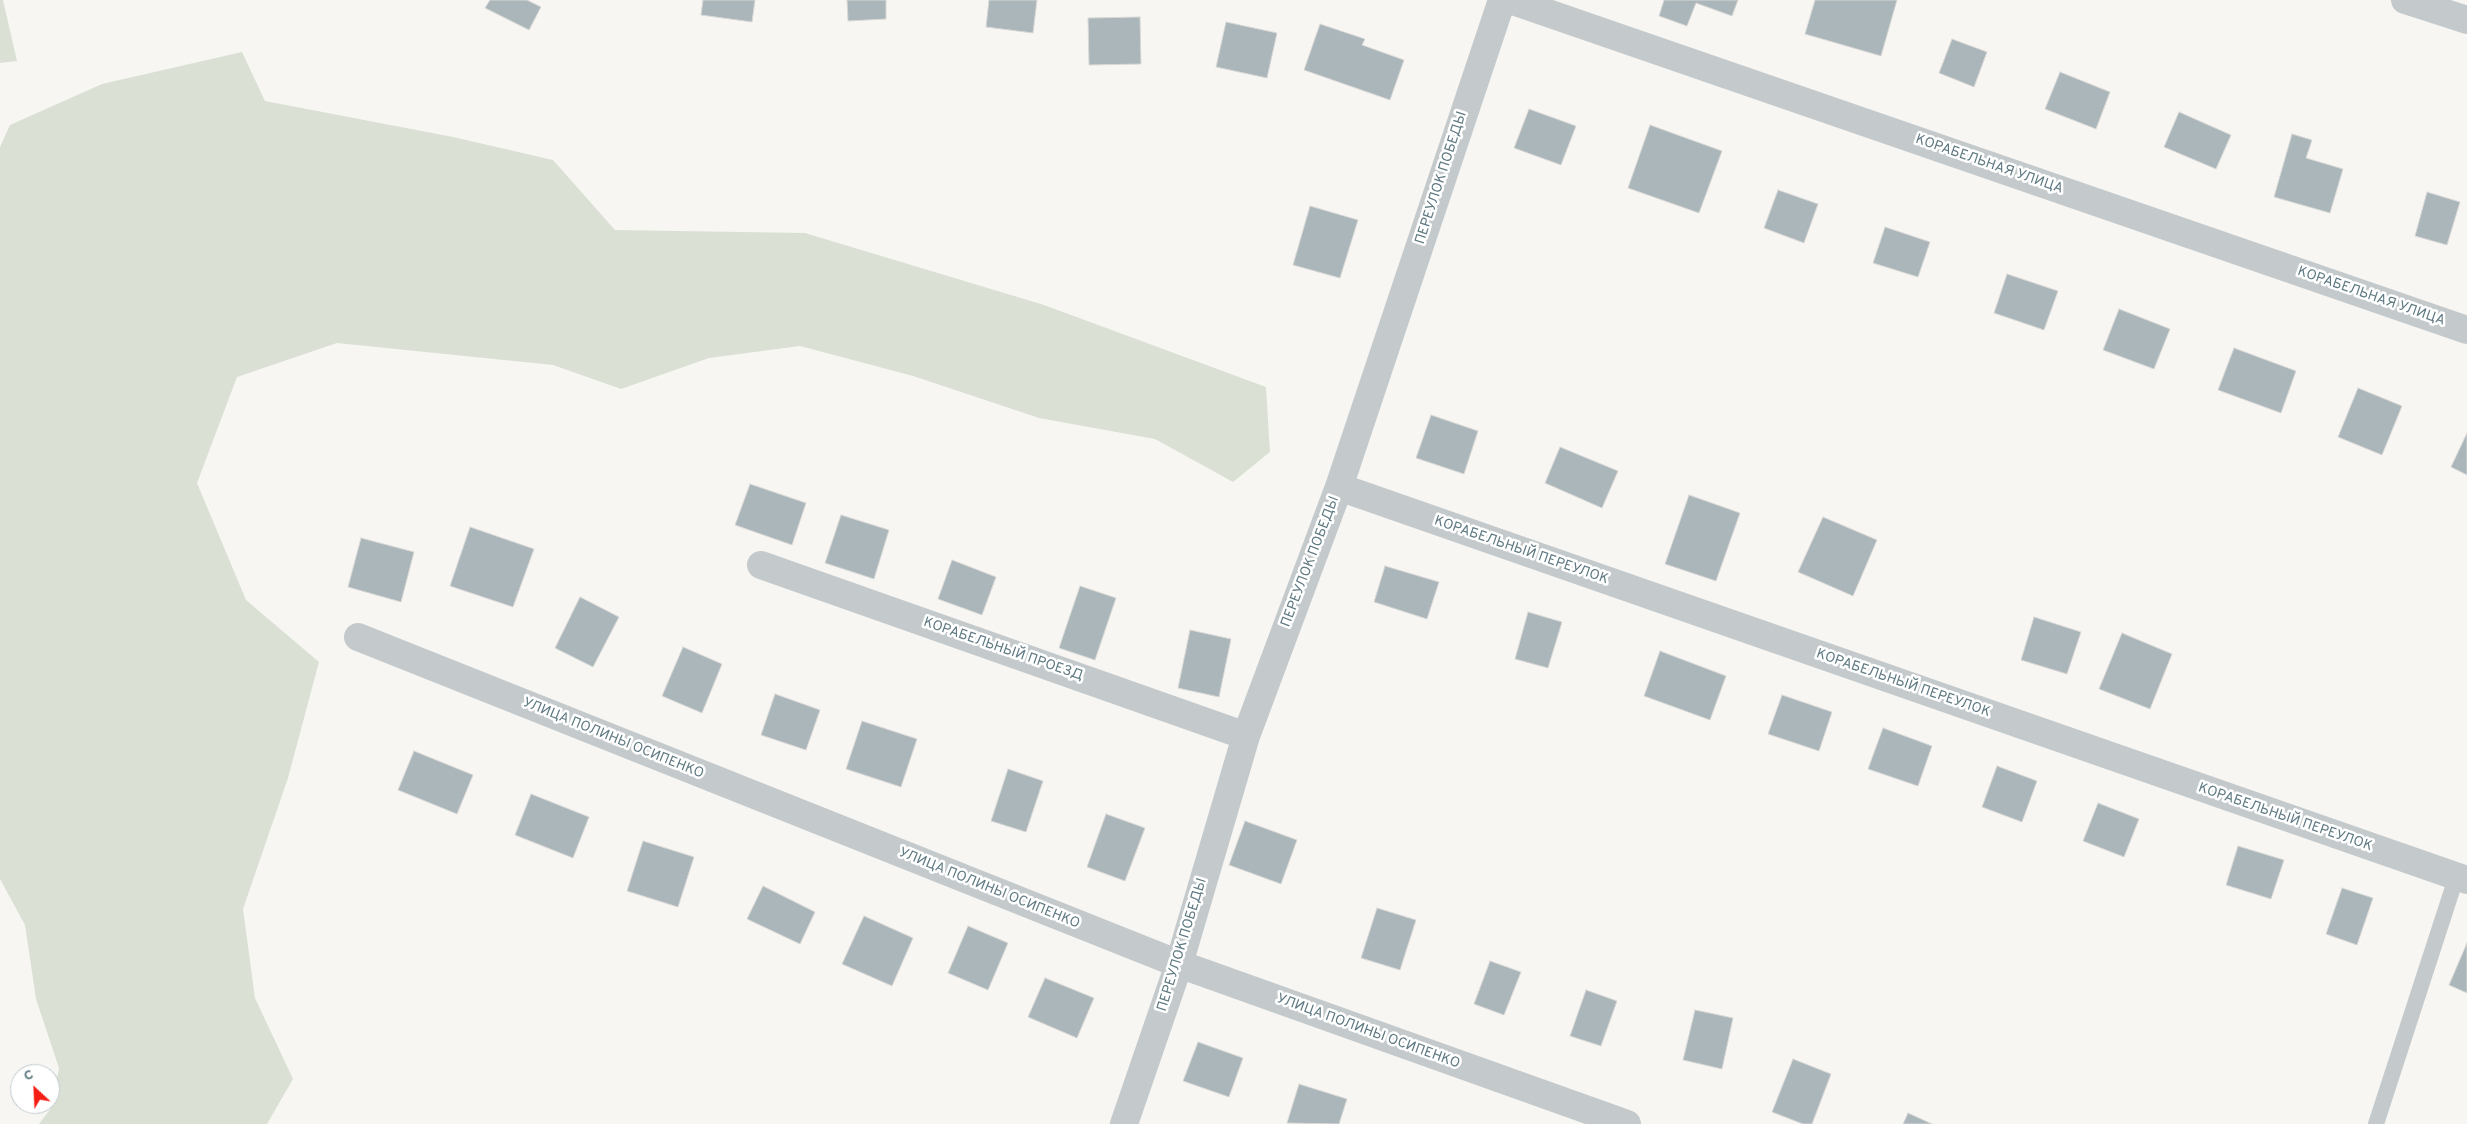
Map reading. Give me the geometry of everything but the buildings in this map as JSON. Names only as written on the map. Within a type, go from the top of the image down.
[{"type":"street","name":"ПЕРЕУЛОК ПОБЕДЫ","points":[[1124,1124],[1179,964],[1246,736],[1339,487],[1502,0]]},
{"type":"street","name":"КОРАБЕЛЬНАЯ УЛИЦА","points":[[1510,0],[2467,330]]},
{"type":"street","points":[[2405,0],[2467,20]]},
{"type":"street","name":"КОРАБЕЛЬНЫЙ ПЕРЕУЛОК","points":[[1339,487],[2462,879]]},
{"type":"street","name":"КОРАБЕЛЬНЫЙ ПРОЕЗД","points":[[761,565],[1246,736]]},
{"type":"street","name":"УЛИЦА ПОЛИНЫ ОСИПЕНКО","points":[[358,637],[1179,964],[1627,1124]]},
{"type":"lane","points":[[2376,1124],[2462,879]]},
{"type":"shaded area","points":[[0,0],[3,0],[17,61],[0,63]]},
{"type":"shaded area","points":[[242,52],[265,101],[453,137],[553,160],[615,230],[805,233],[1044,305],[1266,387],[1270,452],[1233,482],[1155,439],[1039,418],[913,376],[800,346],[709,358],[621,389],[553,365],[337,343],[237,377],[197,483],[246,600],[319,662],[288,778],[243,909],[255,998],[293,1079],[267,1124],[39,1124],[46,1114],[60,1114],[60,1064],[58,1064],[36,999],[25,925],[0,879],[0,147],[10,125],[102,84]]}]
